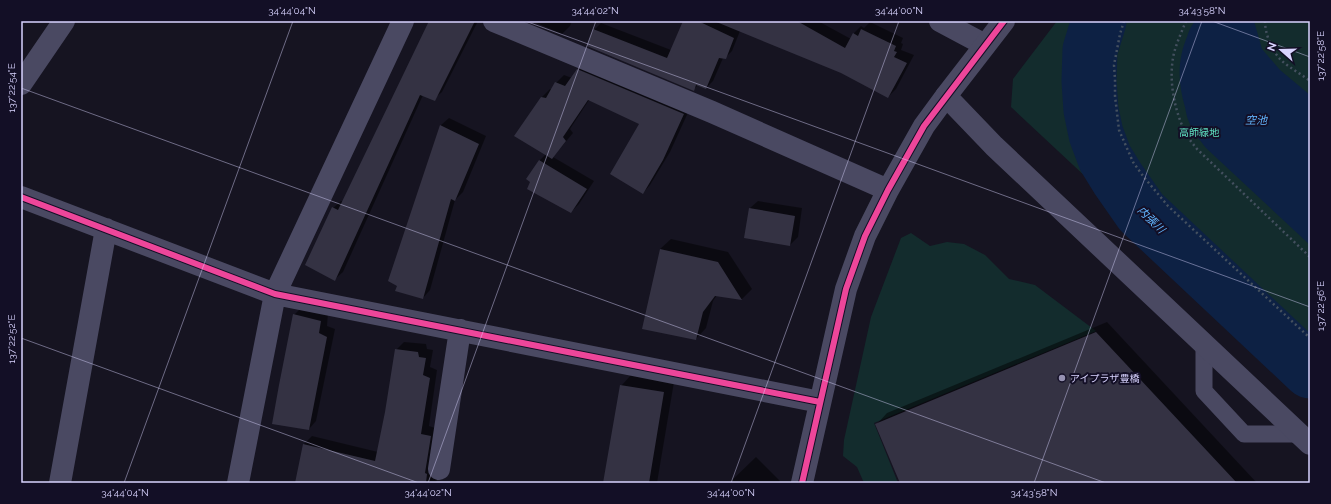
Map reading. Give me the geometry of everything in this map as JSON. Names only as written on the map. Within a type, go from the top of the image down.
[{"type":"street","points":[[21,84],[64,21]]},
{"type":"street","points":[[238,483],[275,294],[403,21]]},
{"type":"street","points":[[494,21],[712,112],[888,190]]},
{"type":"street","points":[[940,21],[985,45]]},
{"type":"street","points":[[802,483],[846,288],[865,236],[888,190],[924,126],[1004,21]]},
{"type":"street","points":[[946,96],[1000,151],[1305,439]]},
{"type":"street","points":[[21,197],[275,294],[820,402]]},
{"type":"street","points":[[60,483],[106,229]]},
{"type":"street","points":[[438,469],[460,330]]},
{"type":"lane","points":[[1204,344],[1204,391],[1244,434],[1305,439]]},
{"type":"path","points":[[1124,21],[1114,65],[1115,96],[1119,130],[1133,162],[1168,206],[1310,338]]},
{"type":"path","points":[[1186,21],[1174,53],[1172,72],[1172,89],[1176,109],[1186,134],[1197,149],[1310,257]]},
{"type":"path","points":[[1265,21],[1265,28],[1271,46],[1281,60],[1310,81]]},
{"type":"green space","name":"高師緑地","points":[[1057,21],[1310,21],[1310,395],[1163,249],[1011,107],[1013,79]]},
{"type":"green space","points":[[911,233],[930,246],[947,242],[964,244],[985,255],[1009,279],[1035,285],[1096,331],[874,423],[898,483],[864,483],[857,467],[843,456],[844,440],[871,317],[901,238]]},
{"type":"water","name":"空池","points":[[1196,21],[1254,21],[1262,49],[1280,70],[1310,95],[1310,245],[1206,148],[1191,126],[1187,117],[1181,90],[1180,63],[1181,54],[1190,28]]},
{"type":"building","points":[[429,21],[475,21],[435,101],[420,95],[335,281],[305,265],[332,207],[338,210]]},
{"type":"building","points":[[683,21],[698,21],[734,38],[726,59],[719,58],[706,89],[696,85],[694,91],[587,46],[593,29],[667,58]]},
{"type":"building","points":[[714,21],[797,21],[845,48],[853,33],[858,36],[861,29],[896,46],[894,51],[897,52],[894,57],[907,63],[888,98],[841,73]]},
{"type":"building","points":[[577,69],[684,114],[663,160],[643,194],[610,174],[639,124],[588,100],[563,137],[566,141],[552,159],[514,136],[541,97],[546,98],[555,82],[565,86]]},
{"type":"building","points":[[440,125],[479,144],[455,201],[451,199],[423,299],[395,291],[397,286],[388,281]]},
{"type":"building","points":[[539,160],[587,189],[571,213],[527,189],[530,182],[526,179]]},
{"type":"building","points":[[749,208],[795,216],[790,246],[744,238]]},
{"type":"building","points":[[660,249],[718,262],[742,300],[715,296],[703,312],[696,340],[642,329]]},
{"type":"building","points":[[293,314],[321,321],[319,333],[327,337],[309,430],[272,424]]},
{"type":"building","name":"アイプラザ豊橋","points":[[1096,332],[1237,483],[900,483],[875,424]]},
{"type":"building","points":[[395,349],[418,352],[419,357],[426,358],[423,375],[430,378],[421,434],[431,436],[425,473],[427,474],[426,483],[295,483],[303,444],[375,461],[385,412]]},
{"type":"building","points":[[620,385],[664,392],[649,483],[603,483]]},
{"type":"waterway","name":"内張川","points":[[1099,21],[1090,50],[1089,81],[1091,110],[1096,134],[1105,158],[1141,212],[1310,371]]},
{"type":"cycle path","points":[[802,483],[846,289],[865,236],[888,190],[924,126],[1004,21]]},
{"type":"cycle path","points":[[21,197],[275,294],[820,402]]},
{"type":"place","name":"アイプラザ豊橋","points":[[1062,378]]}]
